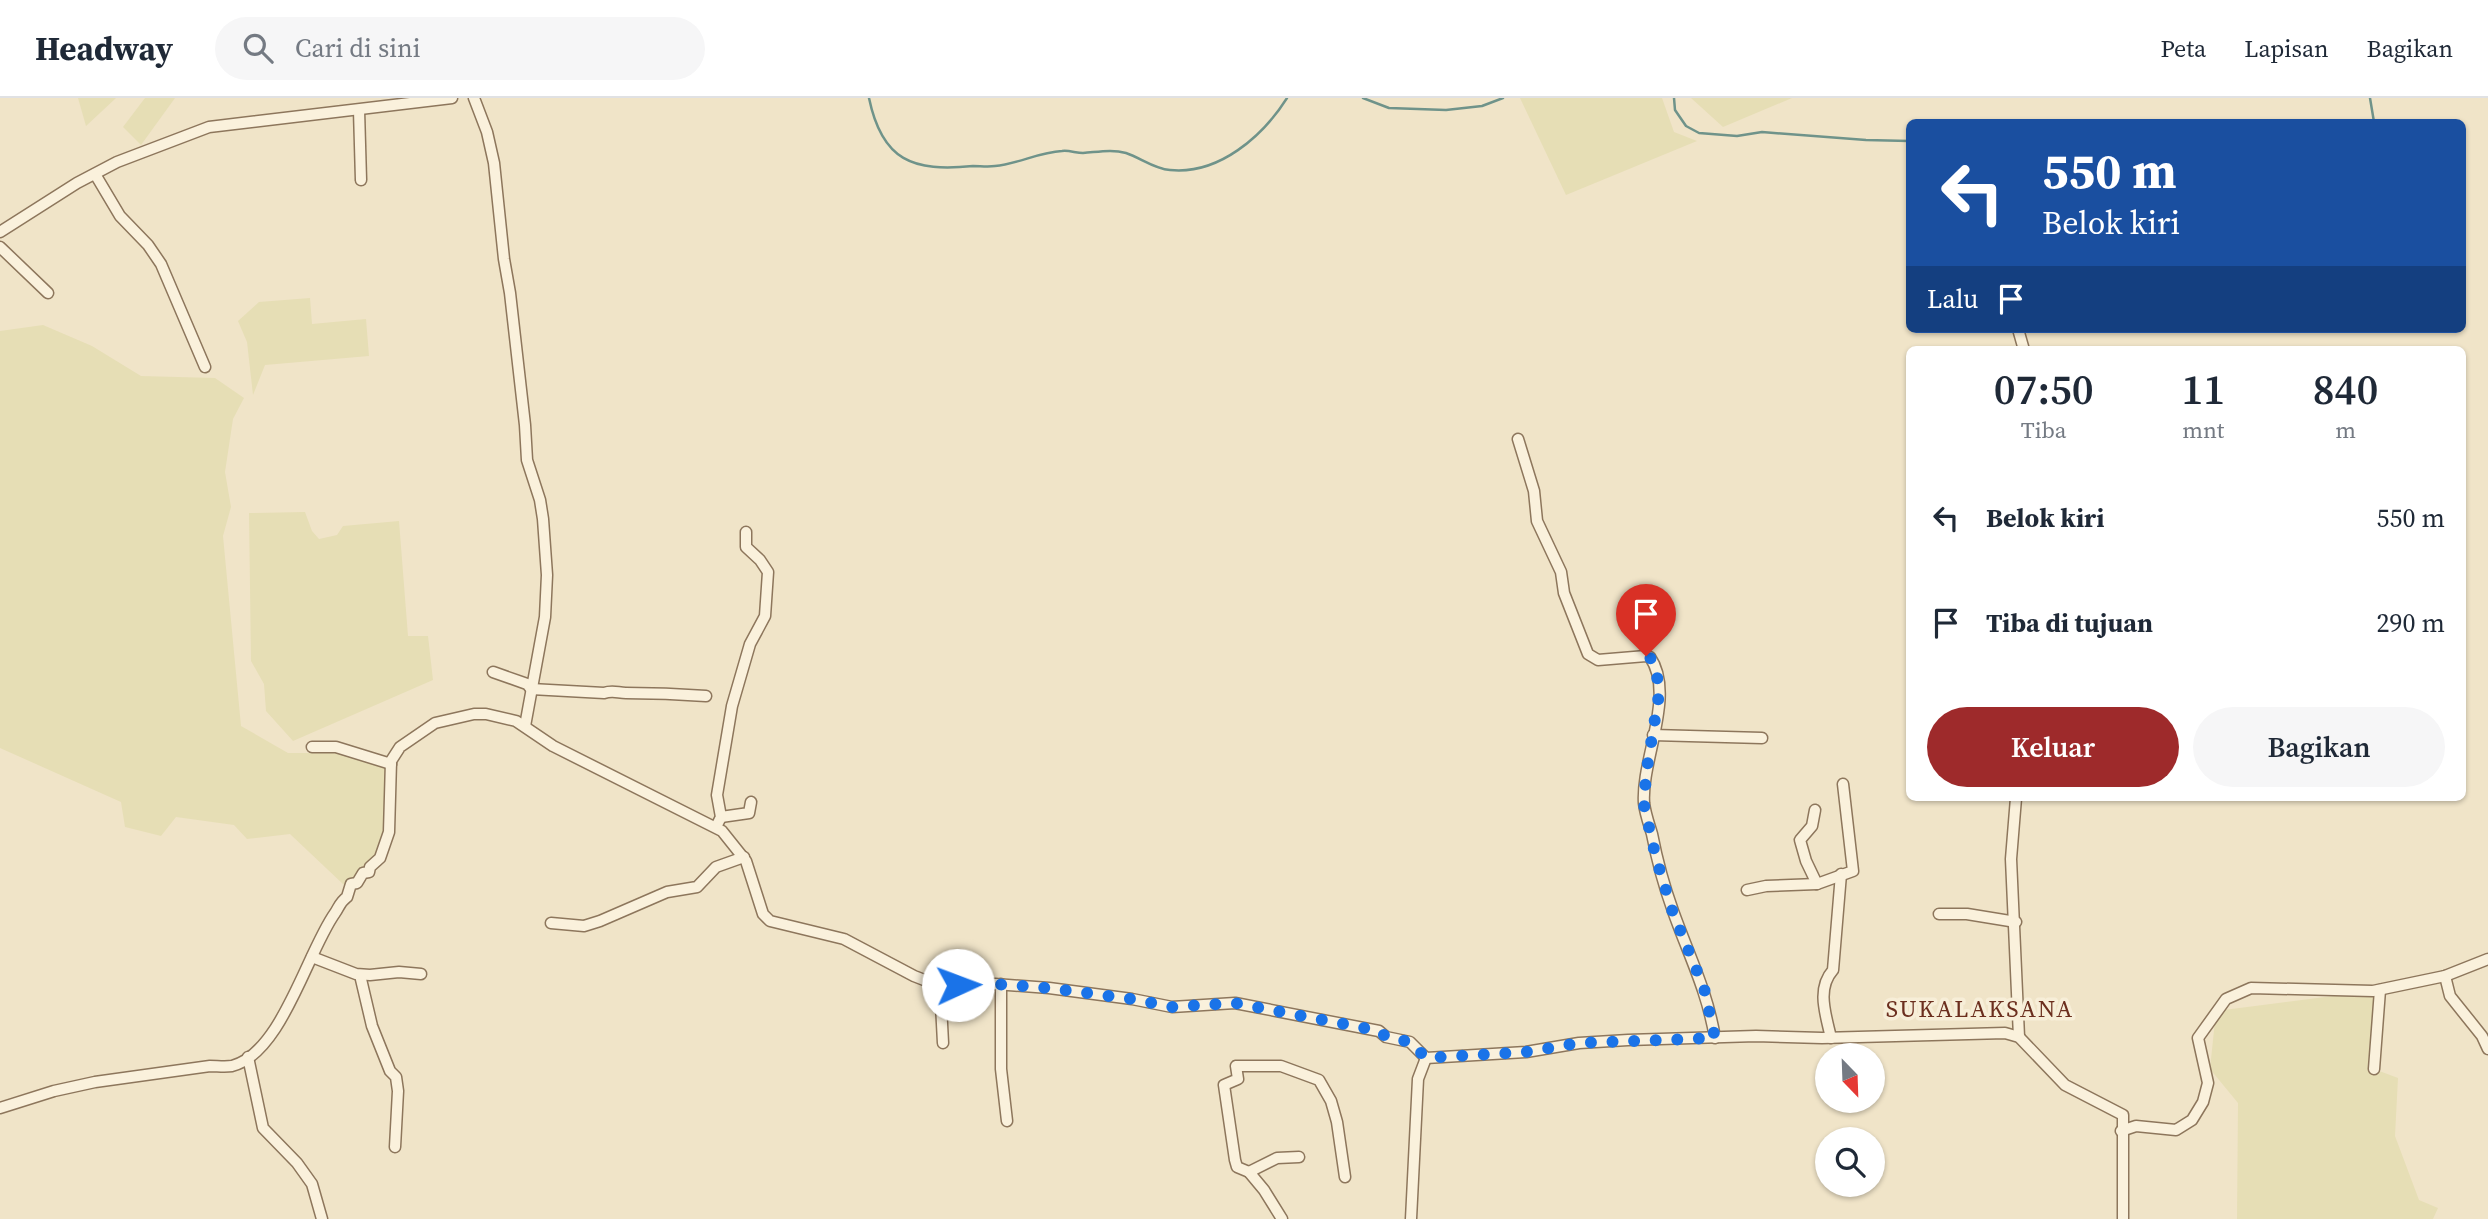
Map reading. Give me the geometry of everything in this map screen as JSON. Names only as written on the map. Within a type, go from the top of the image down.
[{"type":"street","points":[[0,232],[95,174],[154,147],[209,127],[452,98]]},
{"type":"street","points":[[474,98],[485,124],[494,163],[527,460],[540,500],[547,575],[545,617],[525,726]]},
{"type":"street","points":[[359,110],[360,180]]},
{"type":"street","points":[[95,174],[120,216],[148,245],[161,264],[205,367]]},
{"type":"street","points":[[0,247],[48,293]]},
{"type":"street","points":[[1518,439],[1534,491],[1537,521],[1561,572],[1563,593],[1588,654],[1598,660],[1646,656],[1652,659],[1660,688],[1646,774],[1644,805],[1656,858],[1673,913],[1704,988],[1715,1038]]},
{"type":"street","points":[[746,532],[746,547],[768,572],[765,616],[750,644],[730,716],[717,795],[719,822],[744,857],[763,914],[769,921],[844,939],[914,976],[940,985],[1001,985],[1112,996],[1172,1007],[1235,1003],[1380,1031],[1386,1037],[1410,1042],[1426,1058],[1526,1052],[1579,1043],[1756,1036],[1831,1038],[2006,1033],[2019,1037],[2064,1085],[2123,1115],[2123,1219]]},
{"type":"street","points":[[494,672],[527,684],[531,689],[706,696]]},
{"type":"street","points":[[0,1108],[75,1086],[210,1066],[230,1066],[248,1057],[279,1022],[327,923],[341,901],[348,897],[348,888],[357,883],[363,873],[369,872],[370,867],[378,862],[385,849],[391,821],[391,761],[400,747],[428,726],[452,718],[486,714],[516,721],[553,746],[702,822],[719,822],[749,813],[751,802]]},
{"type":"street","points":[[1653,735],[1762,738]]},
{"type":"street","points":[[312,747],[336,747],[391,764]]},
{"type":"street","points":[[1747,890],[1763,886],[1818,884],[1852,872],[1854,868],[1843,784]]},
{"type":"street","points":[[2016,801],[2011,859],[2019,1037]]},
{"type":"street","points":[[1815,810],[1812,826],[1800,840],[1806,861],[1818,884]]},
{"type":"street","points":[[551,923],[584,926],[600,921],[667,892],[697,887],[716,867],[744,857]]},
{"type":"street","points":[[1831,1038],[1823,1000],[1826,980],[1833,970],[1841,874]]},
{"type":"street","points":[[1939,914],[1965,914],[2015,922]]},
{"type":"street","points":[[312,957],[362,975],[399,972],[421,974]]},
{"type":"street","points":[[2121,1131],[2136,1126],[2176,1130],[2192,1120],[2203,1102],[2208,1083],[2198,1038],[2226,999],[2251,988],[2380,990],[2445,976],[2488,959]]},
{"type":"street","points":[[362,975],[372,1026],[398,1091],[395,1147]]},
{"type":"street","points":[[2445,976],[2450,996],[2482,1036],[2488,1049]]},
{"type":"street","points":[[940,985],[943,1043]]},
{"type":"street","points":[[1001,985],[1002,1069],[1007,1121]]},
{"type":"street","points":[[2374,1069],[2380,990]]},
{"type":"street","points":[[248,1057],[263,1128],[297,1163],[312,1184],[322,1219]]},
{"type":"street","points":[[1411,1219],[1418,1079],[1426,1058]]},
{"type":"street","points":[[1282,1219],[1249,1172],[1237,1167],[1228,1125],[1224,1085],[1238,1079],[1236,1066],[1281,1066],[1318,1080],[1331,1101],[1337,1122],[1345,1177]]},
{"type":"street","points":[[1249,1172],[1274,1158],[1299,1157]]},
{"type":"shaded area","points":[[78,98],[116,98],[86,126]]},
{"type":"shaded area","points":[[145,98],[175,98],[141,145],[123,127]]},
{"type":"shaded area","points":[[1520,98],[1662,98],[1674,132],[1697,141],[1566,195]]},
{"type":"shaded area","points":[[1691,98],[1792,98],[1723,127]]},
{"type":"shaded area","points":[[310,298],[312,324],[366,319],[369,356],[265,365],[253,395],[247,342],[238,321],[259,302]]},
{"type":"shaded area","points":[[43,325],[92,346],[141,376],[215,378],[244,398],[233,419],[225,472],[231,507],[223,536],[241,726],[288,753],[351,753],[385,767],[385,849],[344,885],[290,834],[247,839],[234,825],[176,817],[161,836],[125,827],[121,802],[0,748],[0,331]]},
{"type":"shaded area","points":[[305,512],[312,531],[319,539],[337,535],[343,526],[399,521],[408,636],[428,636],[433,680],[293,741],[266,711],[264,684],[251,661],[249,513]]},
{"type":"shaded area","points":[[2380,990],[2374,1069],[2398,1078],[2395,1136],[2419,1200],[2438,1208],[2433,1219],[2237,1219],[2238,1103],[2210,1069],[2216,1011]]},
{"type":"waterway","points":[[869,98],[882,136],[903,158],[917,164],[933,167],[992,166],[1053,152],[1110,151],[1126,153],[1158,168],[1170,170],[1206,166],[1238,150],[1265,126],[1287,98]]},
{"type":"waterway","points":[[1363,98],[1389,108],[1446,110],[1482,106],[1503,98]]},
{"type":"waterway","points":[[1674,98],[1675,110],[1686,126],[1699,133],[1737,136],[1762,132],[1906,141]]},
{"type":"waterway","points":[[2370,98],[2374,119]]},
{"type":"district","name":"SUKALAKSANA","points":[[1980,1008]]},
{"type":"route","points":[[958,985],[995,984],[1049,988],[1184,1008],[1235,1003],[1380,1031],[1386,1037],[1410,1042],[1426,1058],[1526,1052],[1579,1043],[1715,1038],[1704,988],[1673,913],[1656,858],[1644,805],[1646,774],[1660,688],[1652,659],[1646,656]]}]
